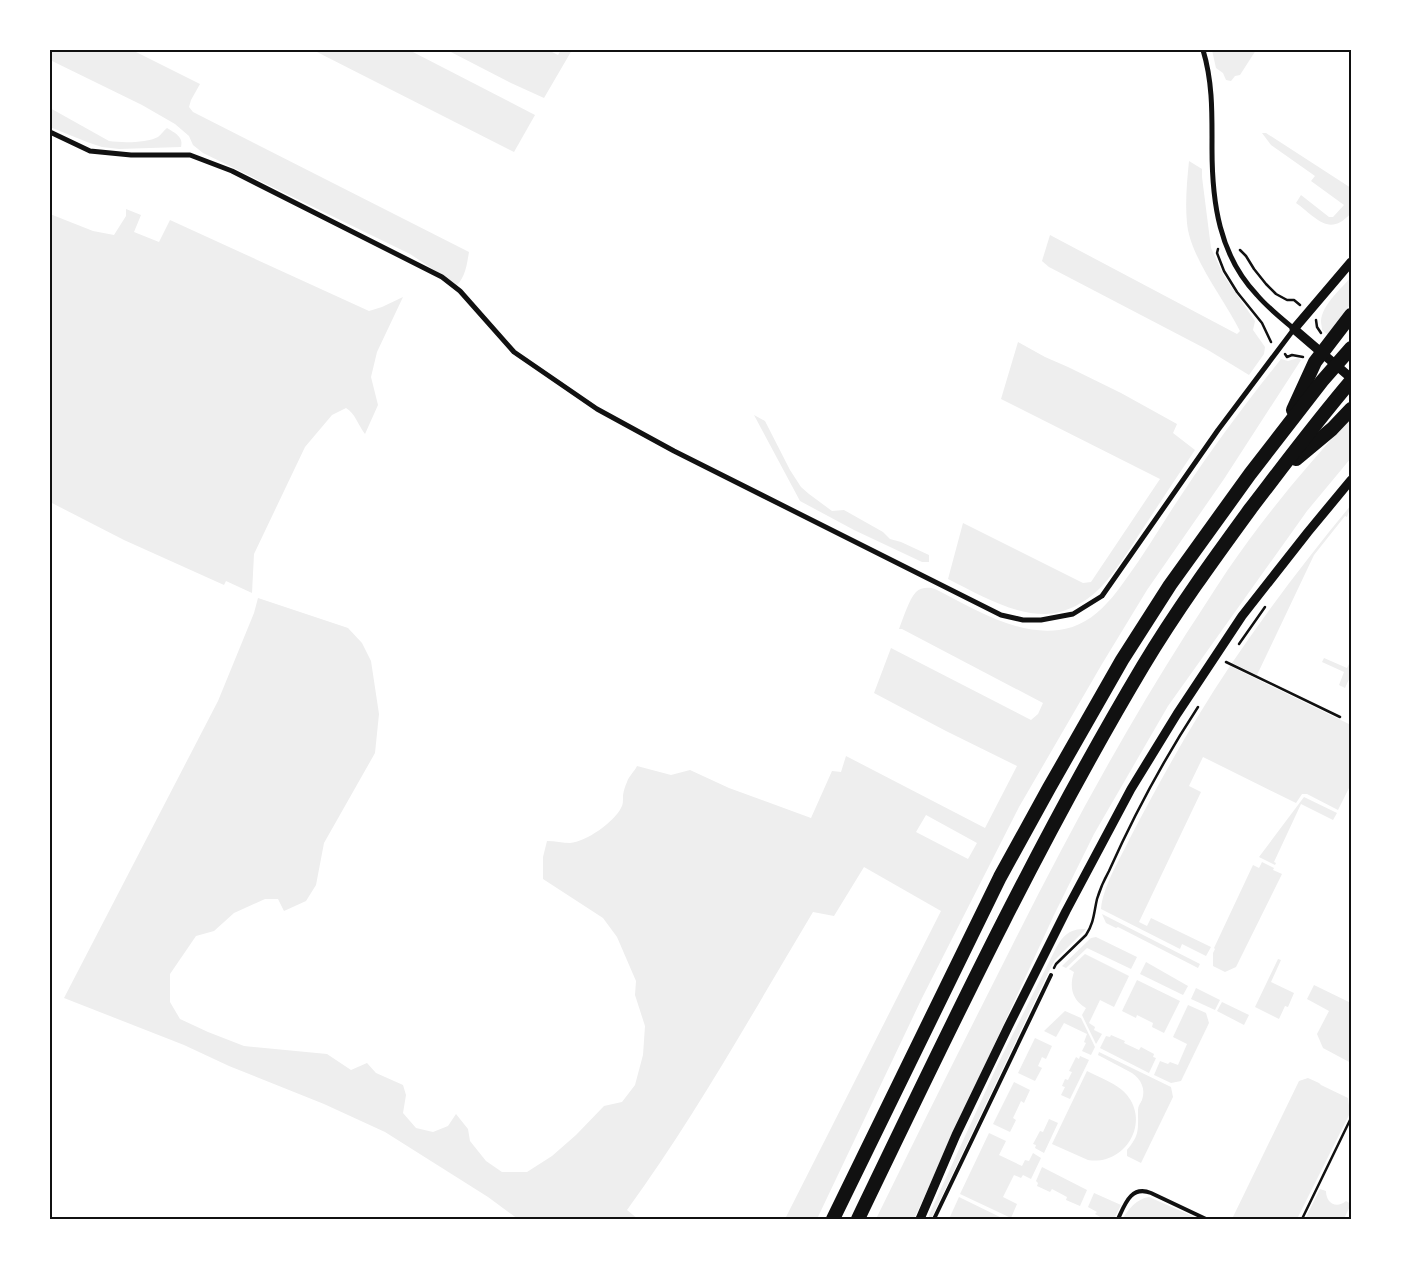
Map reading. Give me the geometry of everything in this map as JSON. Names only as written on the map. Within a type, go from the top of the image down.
[{"type":"highway","points":[[1283,432],[1315,362],[1351,315]]},
{"type":"highway","points":[[833,1219],[1000,877],[1122,660],[1170,585],[1250,474],[1322,381],[1351,348]]},
{"type":"highway","points":[[858,1219],[1009,910],[1070,794],[1144,665],[1205,570],[1351,380]]},
{"type":"highway","points":[[1275,477],[1351,409]]},
{"type":"street","points":[[1203,50],[1210,82],[1214,202],[1228,252],[1246,282],[1261,300],[1351,380]]},
{"type":"street","points":[[50,132],[90,150],[131,155],[190,155],[232,171],[442,277],[460,291],[514,352],[596,409],[1001,615],[1023,620],[1041,620],[1074,614],[1102,596],[1218,430],[1294,329],[1351,262]]},
{"type":"street","points":[[920,1219],[956,1135],[1008,1027],[1066,911],[1131,789],[1177,714],[1242,616],[1351,480]]},
{"type":"lane","points":[[934,1219],[1051,975]]},
{"type":"lane","points":[[1118,1219],[1131,1195],[1143,1190],[1206,1219]]},
{"type":"path","points":[[1246,256],[1254,269],[1276,294],[1285,299],[1294,300]]},
{"type":"path","points":[[1316,318],[1317,327],[1321,334]]},
{"type":"path","points":[[1285,355],[1287,357],[1292,355],[1303,357]]},
{"type":"path","points":[[1237,647],[1270,601]]},
{"type":"path","points":[[1226,662],[1340,717]]},
{"type":"path","points":[[1056,964],[1090,930],[1094,919],[1097,898],[1113,862],[1159,773],[1201,702]]},
{"type":"path","points":[[1302,1219],[1351,1118]]},
{"type":"shaded area","points":[[50,50],[132,50],[200,84],[189,107],[193,112],[469,252],[466,269],[462,278],[457,285],[410,254],[203,153],[193,145],[189,136],[175,124],[142,105],[50,60]]},
{"type":"shaded area","points":[[313,50],[409,50],[535,115],[514,152]]},
{"type":"shaded area","points":[[447,50],[548,50],[558,55],[561,50],[572,50],[544,98]]},
{"type":"shaded area","points":[[1212,50],[1256,50],[1240,75],[1235,76],[1231,81],[1226,80],[1223,73],[1216,68]]},
{"type":"shaded area","points":[[50,108],[109,141],[127,142],[153,139],[158,137],[167,128],[180,138],[182,144],[181,147],[119,149],[102,147],[50,127]]},
{"type":"shaded area","points":[[1262,133],[1266,133],[1351,188],[1351,213],[1336,224],[1329,225],[1316,219],[1296,203],[1301,195],[1329,217],[1333,217],[1344,205],[1311,181],[1315,176],[1271,145]]},
{"type":"shaded area","points":[[1189,161],[1202,169],[1211,248],[1224,276],[1255,321],[1253,330],[1265,347],[1264,354],[1249,375],[1208,350],[1049,267],[1042,261],[1050,235],[1237,334],[1240,331],[1201,264],[1189,236],[1186,208]]},
{"type":"shaded area","points":[[126,209],[141,215],[134,232],[159,242],[170,220],[369,311],[403,297],[377,352],[371,377],[378,405],[365,434],[354,416],[346,408],[332,415],[305,447],[254,554],[252,593],[226,581],[224,585],[124,540],[50,502],[50,214],[93,231],[114,235],[126,216]]},
{"type":"shaded area","points":[[1351,277],[1351,303],[1328,335],[1322,330],[1322,315],[1333,297]]},
{"type":"shaded area","points":[[1018,342],[1121,393],[1177,424],[1173,433],[1195,450],[1117,568],[1096,592],[1076,606],[1061,612],[1045,614],[1020,611],[983,597],[948,579],[963,523],[1083,583],[1091,582],[1160,479],[1001,399]]},
{"type":"shaded area","points":[[1298,358],[1301,360],[1224,479],[1147,590],[1019,807],[922,998],[817,1219],[785,1219],[941,911],[864,867],[834,916],[813,912],[677,1137],[627,1210],[638,1219],[518,1219],[488,1197],[385,1132],[184,1045],[64,998],[218,701],[254,613],[258,598],[348,628],[362,643],[371,661],[379,714],[375,753],[324,843],[316,885],[306,901],[284,911],[278,899],[265,899],[234,913],[214,931],[196,936],[170,974],[170,1002],[180,1019],[244,1046],[327,1054],[351,1070],[367,1063],[376,1073],[403,1085],[406,1095],[403,1113],[416,1128],[433,1132],[448,1126],[456,1114],[468,1129],[470,1141],[486,1161],[502,1172],[527,1172],[552,1156],[604,1106],[622,1102],[635,1085],[643,1055],[645,1026],[635,995],[636,981],[617,937],[603,918],[543,879],[543,857],[547,841],[576,842],[606,825],[622,807],[626,785],[637,766],[671,775],[690,770],[729,788],[811,818],[832,771],[841,772],[846,756],[985,828],[1017,766],[874,693],[891,648],[1031,720],[1038,714],[1043,703],[899,629],[913,595],[923,588],[935,589],[994,619],[1027,629],[1059,630],[1085,621],[1102,608],[1119,588],[1230,425],[1281,359],[1288,361]],"holes":[[[926,815],[977,843],[968,859],[916,832]]]},
{"type":"shaded area","points":[[754,415],[765,421],[790,470],[801,487],[809,494],[832,511],[844,510],[883,532],[890,539],[929,555],[929,562],[922,562],[854,530],[800,501]]},
{"type":"shaded area","points":[[1351,418],[1351,458],[1307,511],[1168,706],[1094,834],[1054,915],[914,1219],[876,1219],[1051,869],[1162,672],[1241,551],[1286,492]]},
{"type":"shaded area","points":[[1351,505],[1347,517],[1345,516],[1314,555],[1257,675],[1232,663],[1290,582]]},
{"type":"shaded area","points":[[1324,658],[1347,668],[1351,660],[1351,675],[1345,688],[1339,685],[1344,672],[1322,662]]},
{"type":"shaded area","points":[[1230,666],[1351,725],[1351,784],[1338,810],[1307,794],[1302,794],[1296,803],[1203,757],[1189,786],[1201,792],[1139,922],[1147,926],[1151,918],[1211,947],[1206,956],[1182,944],[1180,949],[1101,909],[1108,882],[1142,816],[1190,729]]},
{"type":"shaded area","points":[[1304,797],[1337,813],[1333,820],[1301,804],[1274,862],[1276,863],[1275,865],[1259,857]]},
{"type":"shaded area","points":[[1262,862],[1282,874],[1236,967],[1225,972],[1213,966],[1214,948],[1253,865],[1259,868]]},
{"type":"shaded area","points":[[1102,914],[1200,964],[1198,968],[1118,927],[1116,928],[1106,923]]},
{"type":"shaded area","points":[[1086,929],[1052,965],[932,1217],[929,1219],[929,1215],[998,1064],[1056,948],[1066,934]]},
{"type":"shaded area","points":[[1096,937],[1137,957],[1131,969],[1087,948],[1066,968],[1062,966],[1091,938]]},
{"type":"shaded area","points":[[1085,954],[1129,976],[1114,1007],[1100,1000],[1089,1023],[1095,1027],[1094,1030],[1102,1034],[1096,1044],[1082,1015],[1086,1008],[1081,1005],[1073,993],[1074,972],[1069,969]]},
{"type":"shaded area","points":[[1278,959],[1281,960],[1271,982],[1294,993],[1288,1007],[1285,1006],[1279,1019],[1255,1007]]},
{"type":"shaded area","points":[[1146,962],[1188,986],[1183,995],[1140,974]]},
{"type":"shaded area","points":[[1137,980],[1180,1001],[1164,1033],[1152,1027],[1153,1023],[1137,1015],[1136,1018],[1122,1011]]},
{"type":"shaded area","points":[[1314,985],[1351,1003],[1351,1063],[1323,1048],[1317,1034],[1329,1011],[1307,999]]},
{"type":"shaded area","points":[[1196,988],[1220,1000],[1215,1010],[1191,999]]},
{"type":"shaded area","points":[[1222,1002],[1249,1015],[1244,1025],[1217,1011]]},
{"type":"shaded area","points":[[1188,1005],[1206,1013],[1209,1023],[1181,1081],[1171,1083],[1154,1075],[1160,1061],[1178,1065],[1187,1044],[1173,1037]]},
{"type":"shaded area","points":[[1065,1011],[1081,1018],[1095,1047],[1091,1055],[1082,1051],[1086,1043],[1084,1042],[1087,1034],[1064,1023],[1056,1037],[1044,1031]]},
{"type":"shaded area","points":[[1111,1035],[1139,1050],[1141,1047],[1154,1054],[1153,1057],[1156,1058],[1149,1073],[1100,1048],[1106,1036],[1110,1037]]},
{"type":"shaded area","points":[[1035,1038],[1052,1046],[1046,1059],[1042,1057],[1038,1066],[1042,1068],[1035,1081],[1018,1073]]},
{"type":"shaded area","points":[[1099,1052],[1171,1087],[1173,1097],[1141,1163],[1127,1156],[1127,1150],[1137,1132],[1138,1109],[1143,1096],[1142,1085],[1132,1073],[1098,1055]]},
{"type":"shaded area","points":[[1080,1056],[1089,1060],[1070,1099],[1061,1095],[1065,1087],[1062,1086],[1065,1079],[1068,1080],[1072,1072],[1069,1071],[1076,1057],[1079,1059]]},
{"type":"shaded area","points":[[1087,1071],[1123,1091],[1134,1107],[1136,1119],[1130,1141],[1112,1157],[1101,1160],[1088,1160],[1052,1144]]},
{"type":"shaded area","points":[[1308,1078],[1348,1098],[1350,1113],[1297,1219],[1232,1219],[1299,1081]]},
{"type":"shaded area","points":[[1014,1082],[1030,1090],[1024,1103],[1021,1101],[1013,1118],[1016,1120],[1010,1132],[993,1124]]},
{"type":"shaded area","points":[[1049,1119],[1058,1123],[1044,1153],[1035,1148],[1036,1145],[1033,1144],[1040,1131],[1043,1132]]},
{"type":"shaded area","points":[[989,1133],[1006,1141],[999,1155],[1022,1166],[1025,1160],[1029,1161],[1033,1153],[1041,1158],[1031,1179],[1023,1175],[1021,1178],[1014,1175],[1003,1197],[1017,1204],[1011,1218],[960,1194]]},
{"type":"shaded area","points":[[1042,1167],[1087,1190],[1080,1206],[1066,1200],[1067,1197],[1052,1189],[1050,1192],[1037,1186],[1038,1183],[1036,1181]]},
{"type":"shaded area","points":[[1320,1189],[1326,1191],[1326,1195],[1332,1204],[1335,1205],[1346,1201],[1351,1204],[1344,1219],[1305,1219]]},
{"type":"shaded area","points":[[1094,1193],[1121,1205],[1114,1219],[1102,1219],[1095,1214],[1097,1212],[1088,1207]]},
{"type":"shaded area","points":[[959,1197],[961,1198],[1004,1219],[949,1219]]},
{"type":"shaded area","points":[[1149,1197],[1199,1219],[1122,1219],[1137,1202]]}]
